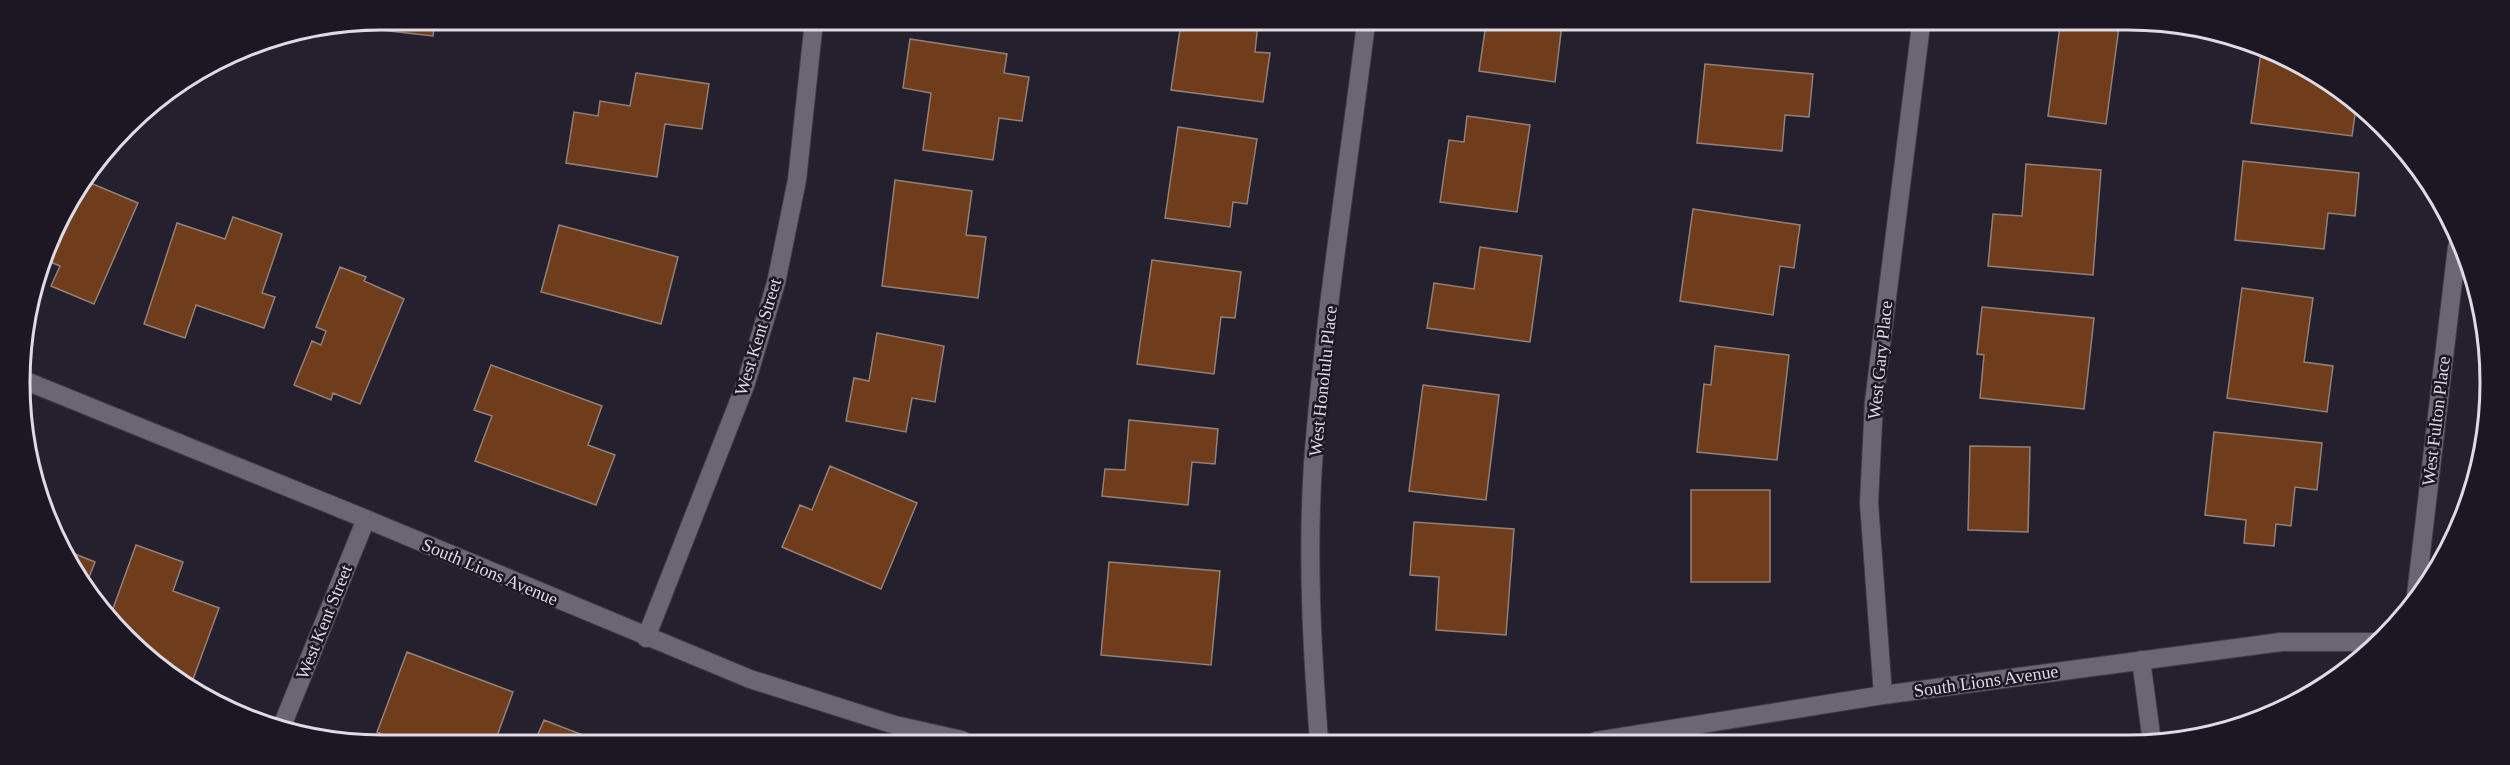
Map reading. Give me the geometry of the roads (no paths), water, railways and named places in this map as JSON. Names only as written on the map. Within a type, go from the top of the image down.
[{"type":"street","name":"West Kent Street","points":[[646,638],[746,383],[776,283],[797,180],[813,30]]},
{"type":"street","name":"West Honolulu Place","points":[[1319,735],[1310,556],[1313,466],[1365,30]]},
{"type":"street","name":"West Gary Place","points":[[1884,695],[1869,503],[1874,402],[1920,30]]},
{"type":"street","name":"West Fulton Place","points":[[2417,583],[2456,256]]},
{"type":"street","name":"South Lions Avenue","points":[[30,383],[366,519],[646,638],[761,683],[895,725],[940,735]]},
{"type":"street","name":"West Kent Street","points":[[284,721],[366,519]]},
{"type":"street","name":"South Lions Avenue","points":[[1634,735],[1884,695],[2282,642],[2366,642]]},
{"type":"street","points":[[2141,660],[2151,734]]}]
